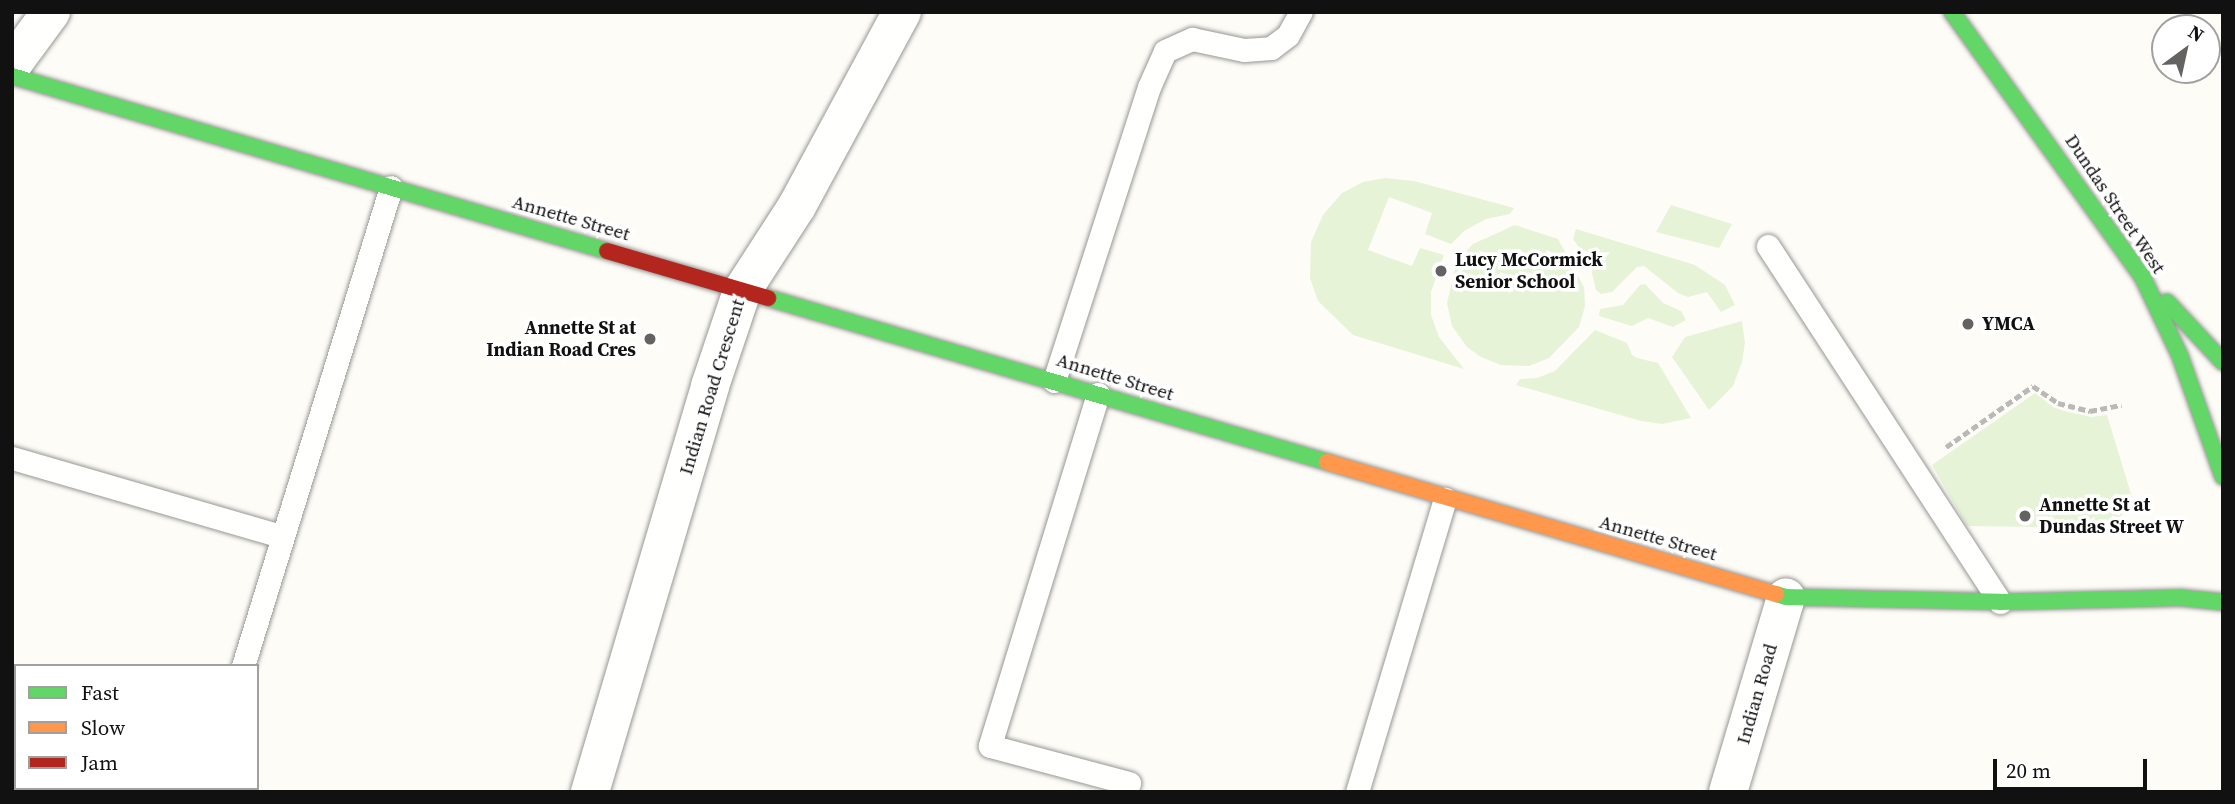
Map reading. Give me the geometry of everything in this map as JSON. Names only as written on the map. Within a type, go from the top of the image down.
[{"type":"street","points":[[12,65],[51,12]]},
{"type":"street","name":"Indian Road Crescent","points":[[590,792],[710,386],[742,290],[797,205],[902,12]]},
{"type":"street","name":"Dundas Street West","points":[[1952,12],[2142,276],[2180,356],[2223,477]]},
{"type":"street","name":"Annette Street","points":[[12,76],[1786,597],[2000,602],[2183,598],[2223,601]]},
{"type":"street","points":[[2142,276],[2223,362]]},
{"type":"street","name":"Indian Road","points":[[1728,792],[1786,597]]},
{"type":"lane","points":[[1055,381],[1149,87],[1165,51],[1192,39],[1244,50],[1271,48],[1289,35],[1301,12]]},
{"type":"lane","points":[[244,664],[391,187]]},
{"type":"lane","points":[[1768,246],[2000,602]]},
{"type":"lane","points":[[1098,394],[990,746],[1129,783]]},
{"type":"lane","points":[[12,458],[281,536]]},
{"type":"lane","points":[[1357,792],[1445,499]]},
{"type":"path","points":[[1914,470],[2033,386],[2058,403],[2090,411],[2121,405]]},
{"type":"green space","points":[[1385,178],[1414,181],[1514,208],[1510,214],[1486,219],[1464,231],[1451,244],[1425,234],[1432,213],[1389,197],[1368,250],[1412,266],[1420,248],[1444,255],[1431,292],[1431,315],[1439,337],[1464,369],[1353,335],[1318,301],[1310,278],[1311,242],[1323,215],[1342,193],[1363,182]]},
{"type":"green space","points":[[1671,205],[1732,224],[1719,248],[1656,232]]},
{"type":"green space","points":[[1515,225],[1558,239],[1584,287],[1585,306],[1579,327],[1549,358],[1529,366],[1501,365],[1481,357],[1467,347],[1452,326],[1447,303],[1457,261],[1473,244]]},
{"type":"green space","points":[[1576,229],[1695,265],[1725,285],[1735,305],[1721,312],[1707,292],[1688,297],[1678,293],[1644,266],[1637,267],[1612,292],[1601,294],[1596,290],[1589,261],[1573,239]]},
{"type":"green space","points":[[1645,284],[1663,303],[1681,311],[1686,320],[1673,327],[1648,318],[1632,326],[1599,316],[1600,309],[1623,305],[1640,285]]},
{"type":"green space","points":[[1742,321],[1745,343],[1742,362],[1733,386],[1709,410],[1672,357],[1685,337]]},
{"type":"green space","points":[[1595,330],[1627,343],[1632,355],[1637,358],[1658,363],[1691,418],[1662,424],[1641,421],[1516,385],[1520,379],[1537,378],[1555,371]]},
{"type":"green space","points":[[2035,393],[2053,407],[2068,412],[2092,417],[2107,415],[2132,497],[2127,510],[2118,519],[2088,528],[1967,526],[1932,465]]},
{"type":"traffic: fast","points":[[1952,12],[2142,276],[2180,356],[2223,477]]},
{"type":"traffic: fast","points":[[12,76],[607,251]]},
{"type":"traffic: fast","points":[[768,298],[1327,462]]},
{"type":"traffic: fast","points":[[2167,302],[2223,362]]},
{"type":"traffic: fast","points":[[1776,594],[1786,597],[2000,602],[2183,598],[2223,602]]},
{"type":"traffic: slow","points":[[1327,462],[1776,594]]},
{"type":"traffic: jam","points":[[607,251],[768,298]]},
{"type":"place","name":"Lucy McCormick Senior School","points":[[1441,271]]},
{"type":"place","name":"YMCA","points":[[1968,324]]},
{"type":"place","name":"Annette St at Indian Road Cres","points":[[650,339]]},
{"type":"place","name":"Annette St at Dundas Street W","points":[[2025,516]]}]
